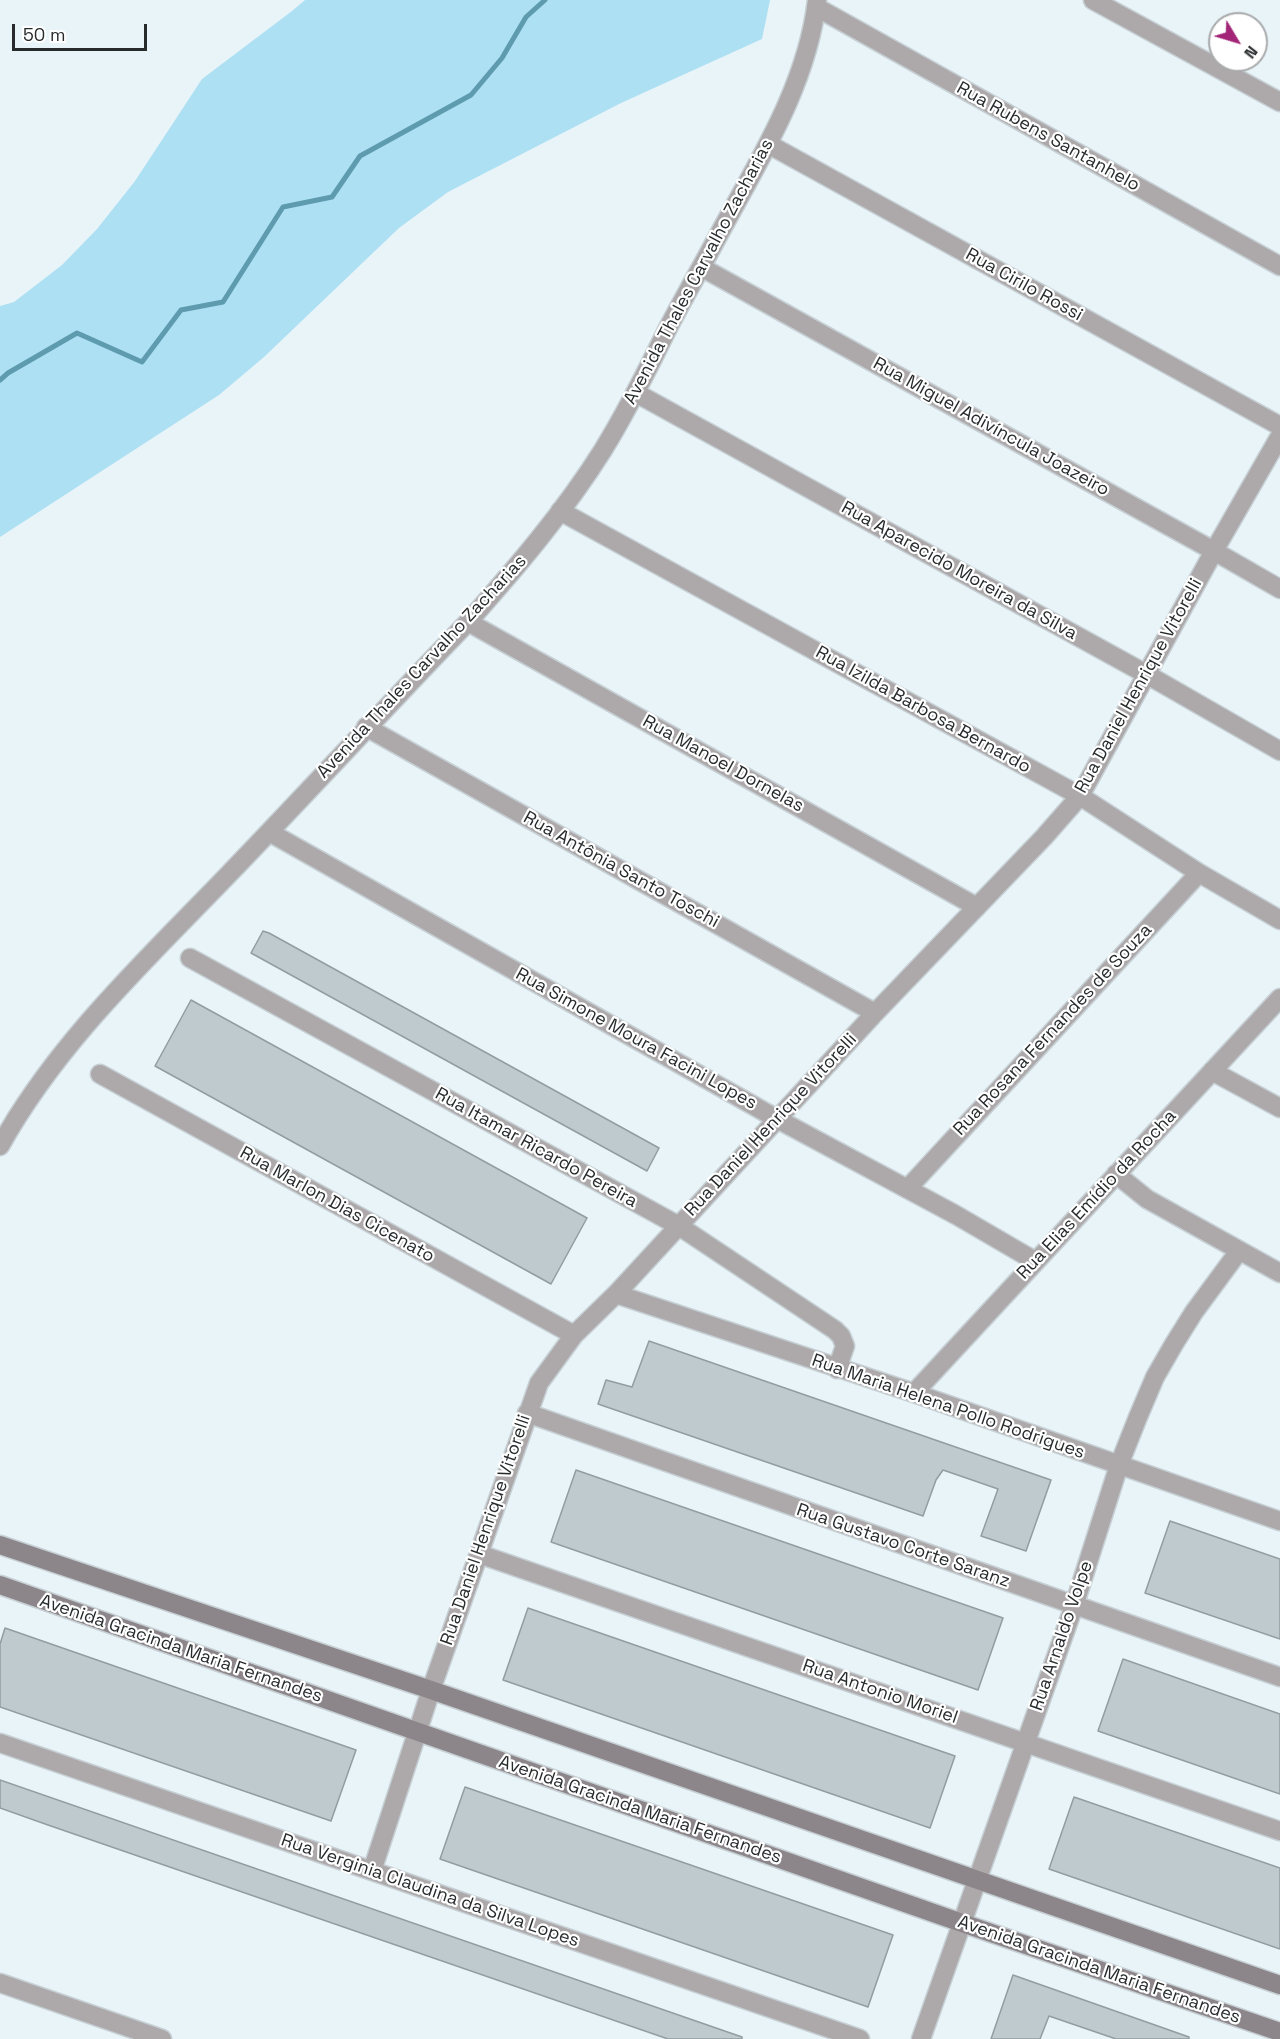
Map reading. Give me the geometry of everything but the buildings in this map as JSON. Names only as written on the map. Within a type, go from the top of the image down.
[{"type":"street","points":[[1093,0],[1280,102]]},
{"type":"street","name":"Avenida Thales Carvalho Zacharias","points":[[0,1146],[15,1118],[43,1077],[122,985],[468,622],[517,567],[560,511],[602,451],[636,393],[768,144],[786,108],[801,69],[816,4]]},
{"type":"street","name":"Rua Rubens Santanhelo","points":[[816,4],[1280,266]]},
{"type":"street","name":"Rua Cirilo Rossi","points":[[768,144],[1280,426]]},
{"type":"street","name":"Rua Miguel Adivíncula Joazeiro","points":[[701,267],[1280,589]]},
{"type":"street","name":"Rua Aparecido Moreira da Silva","points":[[636,393],[1146,674],[1280,751]]},
{"type":"street","name":"Rua Daniel Henrique Vitorelli","points":[[372,1871],[431,1690],[539,1383],[574,1335],[616,1294],[733,1165],[778,1120],[875,1013],[1080,796],[1214,551],[1280,436]]},
{"type":"street","name":"Rua Izilda Barbosa Bernardo","points":[[560,511],[1080,796],[1198,873],[1280,920]]},
{"type":"street","name":"Rua Manoel Dornelas","points":[[468,622],[977,907]]},
{"type":"street","name":"Rua Antônia Santo Toschi","points":[[366,727],[875,1013]]},
{"type":"street","name":"Rua Simone Moura Facini Lopes","points":[[269,832],[778,1120],[908,1188],[1035,1261]]},
{"type":"street","name":"Rua Rosana Fernandes de Souza","points":[[908,1188],[1198,873]]},
{"type":"street","name":"Rua Itamar Ricardo Pereira","points":[[190,958],[679,1226],[835,1330],[841,1336],[845,1346],[837,1369]]},
{"type":"street","name":"Rua Elias Emídio da Rocha","points":[[914,1393],[1280,998]]},
{"type":"street","points":[[1212,1071],[1280,1108]]},
{"type":"street","name":"Rua Marlon Dias Cicenato","points":[[100,1074],[574,1335]]},
{"type":"street","points":[[1116,1174],[1147,1199],[1280,1273]]},
{"type":"street","name":"Rua Arnaldo Volpe","points":[[921,2039],[1074,1606],[1119,1466],[1155,1377],[1194,1312],[1239,1251]]},
{"type":"street","name":"Rua Maria Helena Pollo Rodrigues","points":[[616,1294],[914,1393],[1280,1521]]},
{"type":"street","name":"Rua Gustavo Corte Saranz","points":[[527,1413],[1280,1677]]},
{"type":"street","points":[[0,1545],[431,1690],[1280,1985]]},
{"type":"street","name":"Rua Antonio Moriel","points":[[479,1554],[1280,1831]]},
{"type":"street","name":"Avenida Gracinda Maria Fernandes","points":[[0,1585],[962,1923],[1280,2032]]},
{"type":"street","name":"Rua Verginia Claudina da Silva Lopes","points":[[0,1743],[860,2039]]},
{"type":"street","points":[[0,1983],[162,2039]]},
{"type":"shaded area","points":[[305,0],[770,0],[762,39],[621,103],[448,192],[399,228],[264,357],[219,395],[0,537],[0,306],[14,302],[62,265],[97,229],[135,181],[202,79]]},
{"type":"waterway","points":[[0,380],[8,373],[77,333],[142,362],[181,310],[223,302],[283,207],[332,197],[360,156],[471,95],[502,58],[526,17],[545,0]]}]
